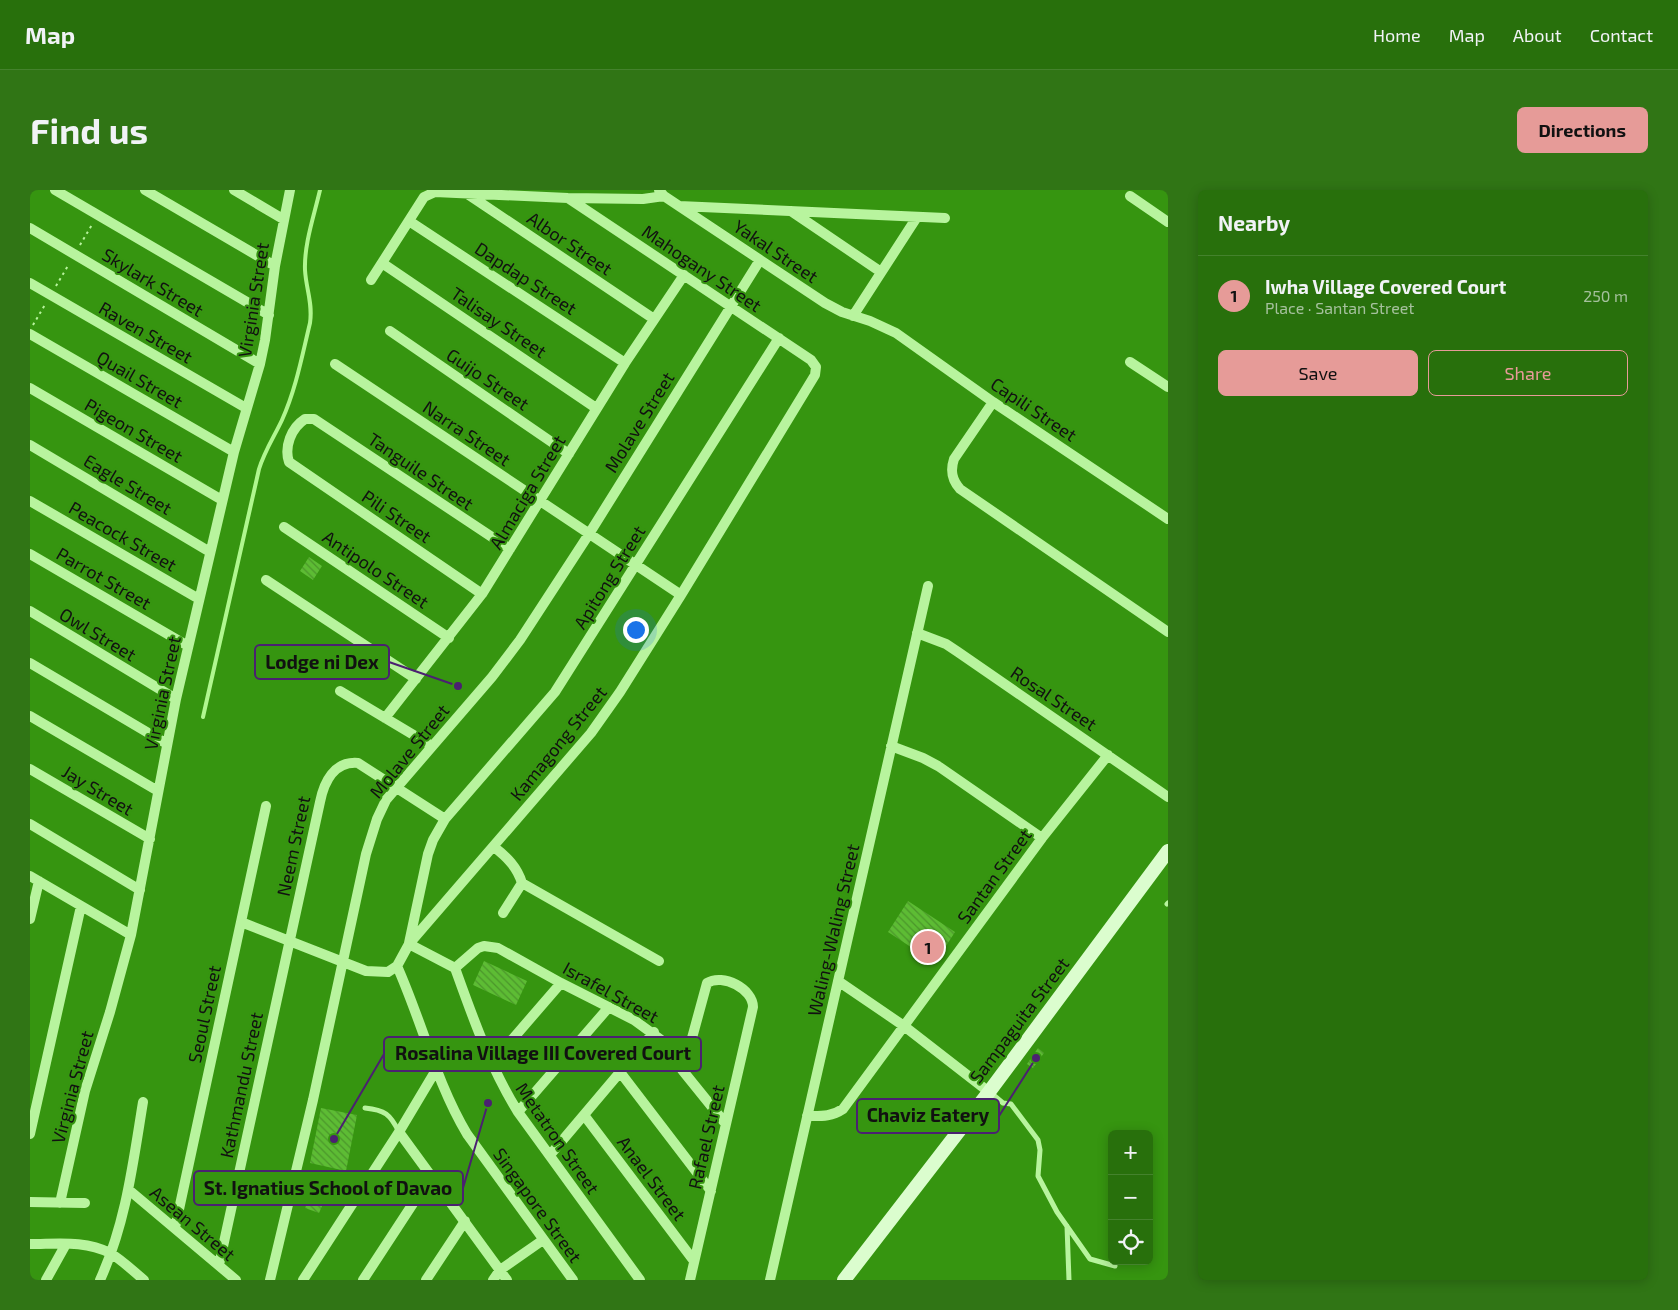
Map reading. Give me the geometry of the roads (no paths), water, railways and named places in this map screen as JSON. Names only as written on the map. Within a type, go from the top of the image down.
[{"type":"street","points":[[55,190],[269,315]]},
{"type":"street","points":[[145,190],[274,266]]},
{"type":"street","points":[[234,190],[283,219]]},
{"type":"street","name":"Virginia Street","points":[[60,1202],[85,1091],[115,997],[131,935],[176,699],[234,452],[260,364],[269,315],[274,266],[290,190]]},
{"type":"street","points":[[371,280],[424,197],[435,191],[568,198],[643,199],[662,193]]},
{"type":"street","name":"Yakal Street","points":[[662,193],[825,303],[853,316],[882,326]]},
{"type":"street","name":"Albor Street","points":[[469,194],[654,319]]},
{"type":"street","points":[[1130,196],[1168,222]]},
{"type":"street","name":"Mahogany Street","points":[[568,198],[779,338],[811,360],[816,367]]},
{"type":"street","points":[[679,206],[945,218]]},
{"type":"street","points":[[791,211],[881,272]]},
{"type":"street","points":[[853,316],[917,217]]},
{"type":"street","name":"Dapdap Street","points":[[409,220],[625,363]]},
{"type":"street","name":"Skylark Street","points":[[30,228],[260,364]]},
{"type":"street","name":"Molave Street","points":[[270,1280],[313,1100],[370,838],[386,800],[506,658],[589,534],[760,260]]},
{"type":"street","name":"Talisay Street","points":[[382,263],[596,408]]},
{"type":"street","name":"Almaciga Street","points":[[385,718],[482,594],[596,408],[684,275]]},
{"type":"street","name":"Raven Street","points":[[30,283],[246,408]]},
{"type":"street","name":"Capili Street","points":[[882,326],[896,333],[993,402],[1168,518]]},
{"type":"street","name":"Guijo Street","points":[[390,331],[569,454]]},
{"type":"street","name":"Quail Street","points":[[30,332],[234,452]]},
{"type":"street","name":"Apitong Street","points":[[409,944],[428,854],[433,840],[445,819],[555,692],[779,338]]},
{"type":"street","points":[[1130,362],[1168,387]]},
{"type":"street","name":"Narra Street","points":[[335,364],[681,595]]},
{"type":"street","name":"Kamagong Street","points":[[409,944],[606,714],[681,595],[814,375],[816,367]]},
{"type":"street","name":"Pigeon Street","points":[[30,388],[222,500]]},
{"type":"street","points":[[993,402],[954,459],[952,474],[954,482],[960,489],[1168,632]]},
{"type":"street","name":"Pili Street","points":[[314,419],[304,419],[300,422],[288,445],[287,456],[289,462],[482,594]]},
{"type":"street","name":"Tanguile Street","points":[[314,419],[510,549]]},
{"type":"street","name":"Eagle Street","points":[[30,445],[210,552]]},
{"type":"street","name":"Peacock Street","points":[[30,501],[199,599]]},
{"type":"street","name":"Antipolo Street","points":[[284,527],[449,638]]},
{"type":"street","name":"Parrot Street","points":[[30,554],[188,646]]},
{"type":"street","points":[[266,580],[416,679]]},
{"type":"street","name":"Waling-Waling Street","points":[[770,1280],[928,586]]},
{"type":"street","name":"Owl Street","points":[[30,611],[176,699]]},
{"type":"street","name":"Rosal Street","points":[[917,633],[946,644],[1168,797]]},
{"type":"street","points":[[30,663],[167,744]]},
{"type":"street","points":[[340,691],[432,746]]},
{"type":"street","points":[[30,716],[158,791]]},
{"type":"street","points":[[891,746],[938,766],[1042,838]]},
{"type":"street","name":"Santan Street","points":[[807,1116],[828,1116],[836,1114],[843,1109],[1042,838],[1108,755]]},
{"type":"street","name":"Neem Street","points":[[289,941],[323,789],[329,777],[343,764],[358,763],[396,786]]},
{"type":"street","name":"Jay Street","points":[[30,769],[150,839]]},
{"type":"street","points":[[396,786],[445,819]]},
{"type":"street","name":"Seoul Street","points":[[174,1228],[266,806]]},
{"type":"street","points":[[30,824],[140,890]]},
{"type":"street","points":[[494,847],[506,856],[516,868],[522,884],[659,961]]},
{"type":"street","name":"Sampaguita Street","points":[[844,1280],[989,1092],[1168,851]]},
{"type":"street","points":[[30,919],[34,879],[131,935]]},
{"type":"street","points":[[503,914],[522,884]]},
{"type":"street","points":[[30,1134],[81,906]]},
{"type":"street","points":[[241,922],[366,971],[388,972],[397,966],[409,944],[455,968]]},
{"type":"street","name":"Kathmandu Street","points":[[218,1265],[289,941]]},
{"type":"street","name":"Israfel Street","points":[[455,968],[478,948],[492,946],[634,1020],[654,1032],[726,1123]]},
{"type":"street","name":"Singapore Street","points":[[397,966],[452,1110],[467,1134],[572,1280]]},
{"type":"street","name":"Metatron Street","points":[[455,968],[491,1064],[504,1090],[640,1280]]},
{"type":"street","name":"Rafael Street","points":[[683,1070],[708,983],[716,979],[725,980],[746,992],[753,1000],[753,1007],[690,1280]]},
{"type":"street","points":[[838,980],[904,1026],[989,1092]]},
{"type":"street","points":[[491,1064],[561,983]]},
{"type":"street","points":[[518,1112],[609,1007]]},
{"type":"street","points":[[550,1155],[654,1032]]},
{"type":"street","points":[[303,1280],[399,1132],[436,1070]]},
{"type":"street","points":[[620,1072],[711,1191]]},
{"type":"street","points":[[100,1280],[112,1254],[129,1190],[143,1102]]},
{"type":"street","name":"Anael Street","points":[[584,1115],[694,1260]]},
{"type":"street","points":[[399,1132],[507,1280]]},
{"type":"street","points":[[363,1280],[432,1176]]},
{"type":"street","name":"Asean Street","points":[[129,1190],[236,1280]]},
{"type":"street","points":[[30,1202],[85,1203]]},
{"type":"street","points":[[426,1280],[465,1221]]},
{"type":"street","points":[[493,1280],[500,1270],[543,1240]]},
{"type":"street","points":[[30,1244],[90,1245],[112,1254],[144,1280]]},
{"type":"street","points":[[46,1280],[66,1244]]},
{"type":"lane","points":[[989,1092],[1003,1103],[1011,1104],[1038,1140],[1040,1150],[1038,1176],[1090,1259],[1115,1266]]},
{"type":"lane","points":[[365,1108],[380,1110],[389,1115],[399,1132]]},
{"type":"lane","points":[[1067,1225],[1069,1280]]},
{"type":"waterway","points":[[203,717],[259,469],[291,396],[310,323],[311,309],[305,260],[320,190]]},
{"type":"place","name":"Lodge ni Dex","points":[[458,686]]},
{"type":"place","name":"Iwha Village Covered Court","points":[[928,947]]},
{"type":"place","name":"Chaviz Eatery","points":[[1036,1058]]},
{"type":"place","name":"St. Ignatius School of Davao","points":[[488,1103]]},
{"type":"place","name":"Rosalina Village III Covered Court","points":[[334,1139]]}]
